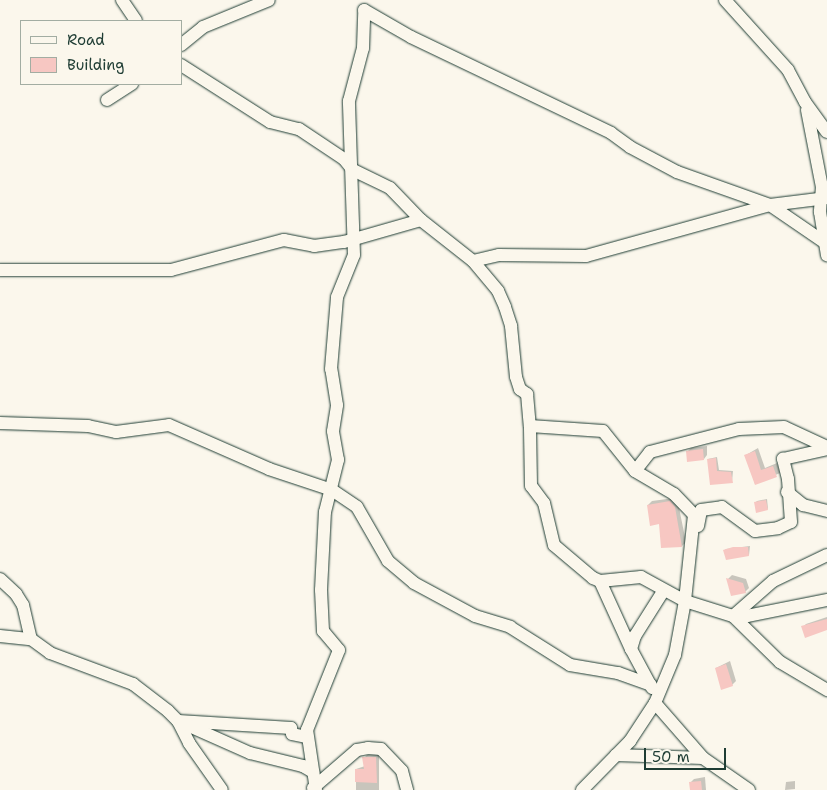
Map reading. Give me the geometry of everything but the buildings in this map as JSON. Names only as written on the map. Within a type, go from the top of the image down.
[{"type":"street","points":[[122,0],[135,20]]},
{"type":"street","points":[[182,44],[202,26],[270,0]]},
{"type":"street","points":[[724,0],[788,70],[805,102],[827,132]]},
{"type":"street","points":[[314,784],[307,737],[315,705],[339,650],[323,631],[325,512],[338,460],[333,431],[337,405],[331,369],[337,297],[354,255],[352,241],[353,170],[347,123],[349,101],[363,48],[363,5]]},
{"type":"street","points":[[363,5],[411,37],[611,133],[630,147],[677,172],[770,205],[826,248]]},
{"type":"street","points":[[182,66],[270,122],[300,129],[344,159],[353,170],[390,188],[422,220],[473,261],[498,291],[511,326],[516,377],[520,388],[527,394],[530,426],[531,486],[544,503],[554,545],[586,575],[600,581],[641,577],[685,601],[733,616],[768,614],[827,600]]},
{"type":"street","points":[[107,100],[130,85]]},
{"type":"street","points":[[805,102],[824,199],[826,248]]},
{"type":"street","points":[[473,261],[499,254],[586,256],[770,205],[824,199]]},
{"type":"street","points":[[0,270],[171,270],[284,240],[314,246],[352,241],[422,220]]},
{"type":"street","points":[[0,423],[88,426],[116,432],[169,425],[269,469],[332,490],[357,507],[388,562],[414,583],[475,616],[510,627],[570,666],[618,673],[651,685]]},
{"type":"street","points":[[530,426],[603,431],[635,471],[682,501],[694,515],[685,601],[675,654],[656,700],[616,755],[582,790]]},
{"type":"street","points":[[635,471],[650,452],[739,429],[784,427],[827,448]]},
{"type":"street","points":[[693,537],[700,510],[706,508],[729,509],[755,531],[778,528],[790,522],[783,459],[827,448]]},
{"type":"street","points":[[788,492],[803,504],[827,511]]},
{"type":"street","points":[[733,616],[773,581],[827,555]]},
{"type":"street","points":[[0,579],[16,594],[23,605],[32,639]]},
{"type":"street","points":[[600,581],[631,650],[651,685],[656,700],[703,758],[749,790]]},
{"type":"street","points":[[631,650],[646,617],[664,590]]},
{"type":"street","points":[[733,616],[780,662],[827,690]]},
{"type":"street","points":[[0,636],[32,639],[50,652],[133,684],[178,721],[250,753],[303,766],[314,784]]},
{"type":"street","points":[[178,721],[291,728],[292,734],[307,737]]},
{"type":"street","points":[[178,721],[189,743],[222,790]]},
{"type":"street","points":[[314,784],[357,750],[368,748],[382,749],[402,771],[407,790]]},
{"type":"street","points":[[616,755],[703,758]]}]
